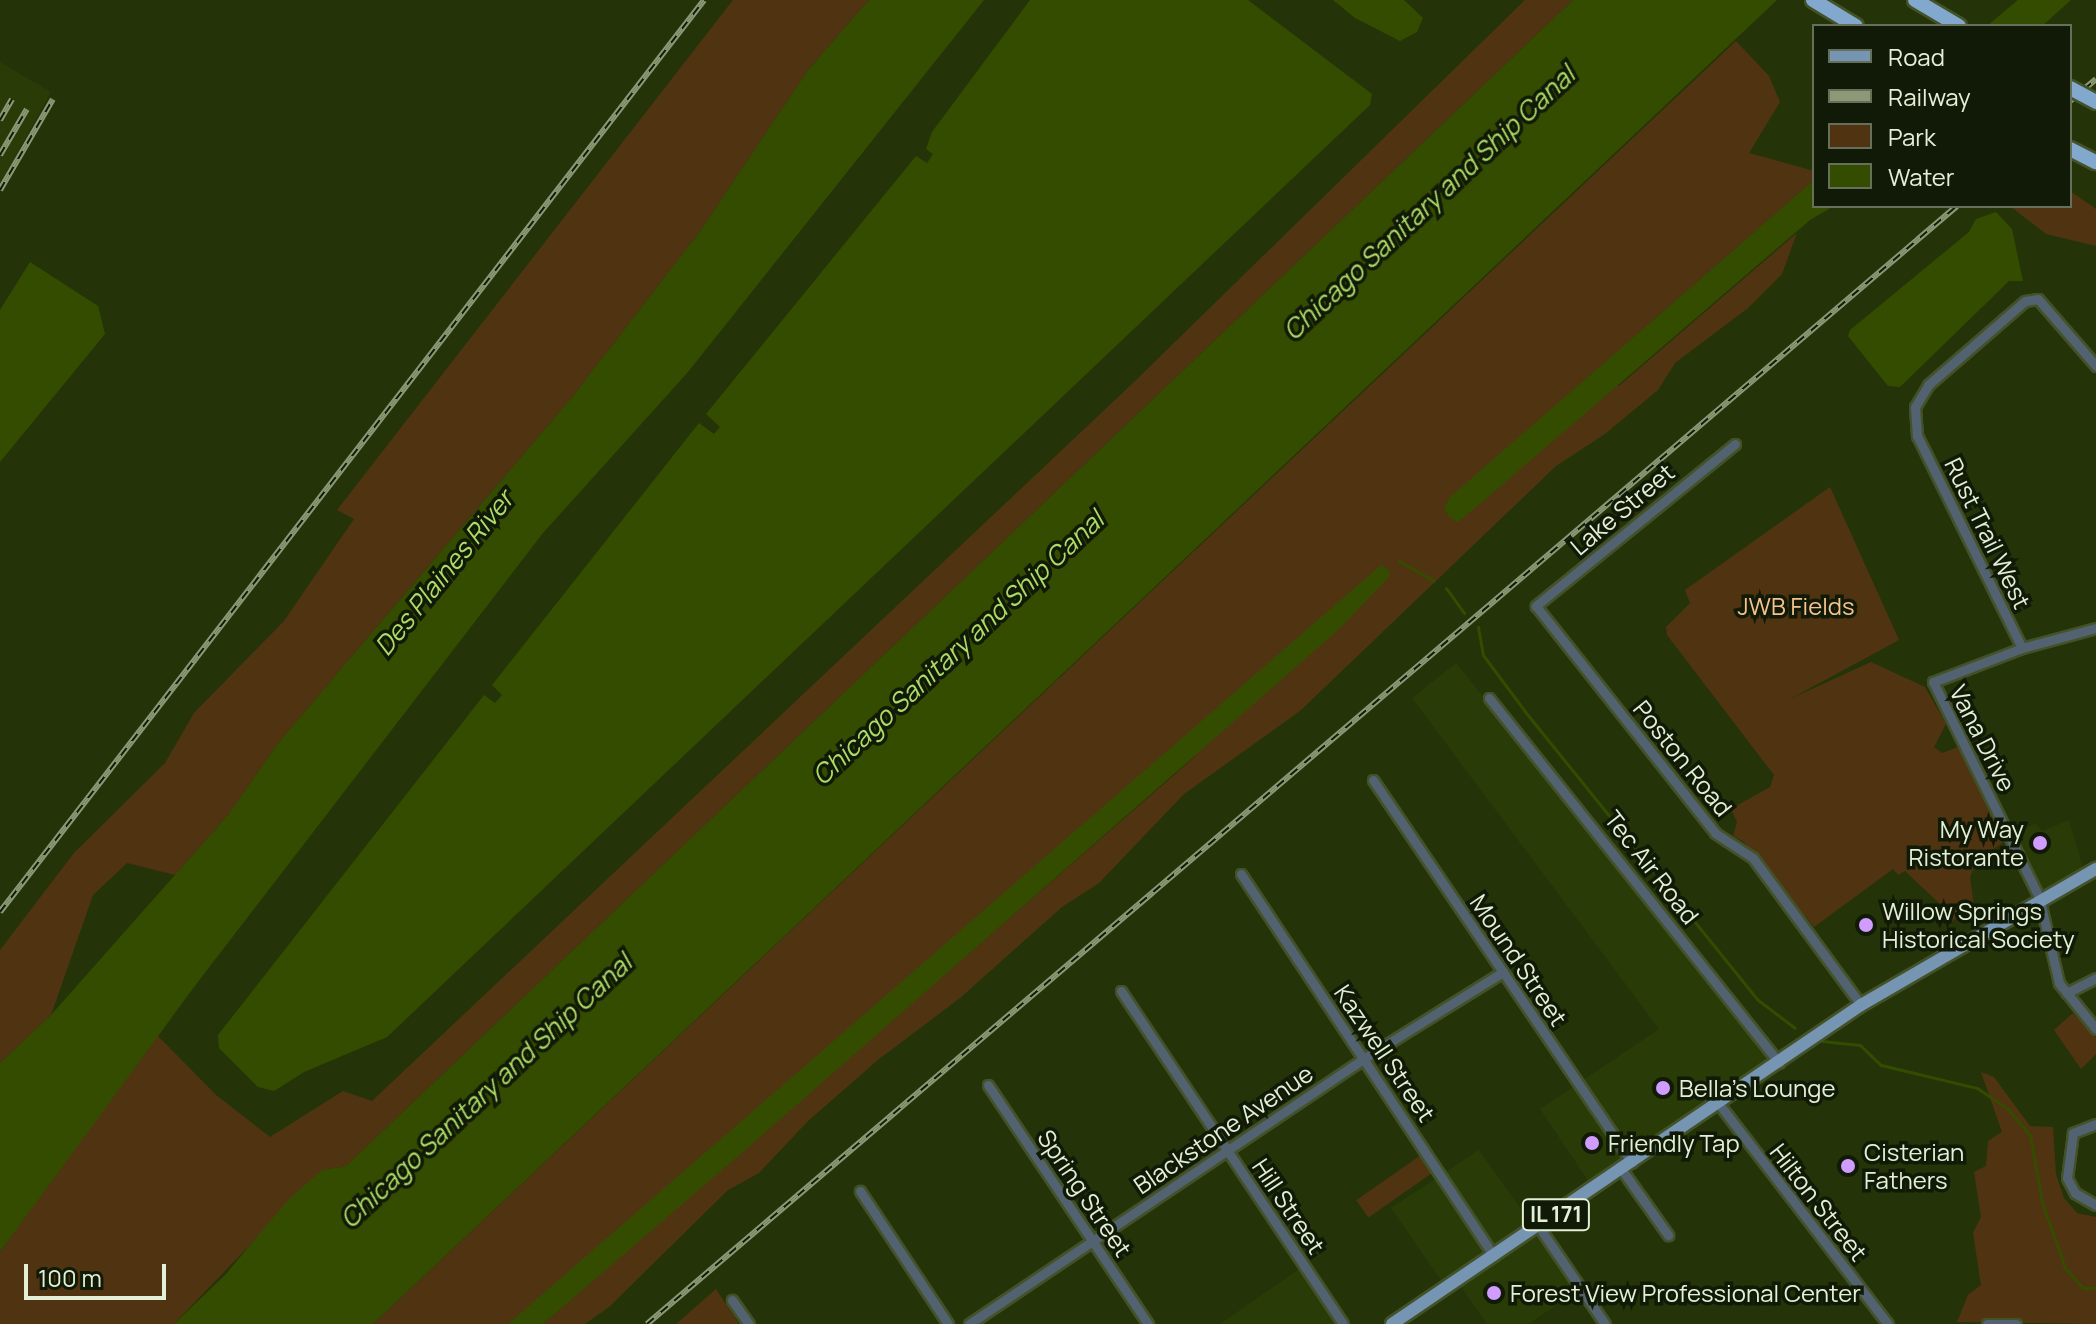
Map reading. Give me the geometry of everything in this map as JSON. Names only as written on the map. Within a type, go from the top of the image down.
[{"type":"highway","points":[[1813,0],[1853,24]]},
{"type":"highway","points":[[1915,0],[1956,24]]},
{"type":"highway","points":[[2072,89],[2096,102]]},
{"type":"main road","name":"IL 171","points":[[1392,1324],[1539,1227],[1861,1005],[2039,897],[2096,869]]},
{"type":"street","name":"Rust Trail West","points":[[2022,648],[1917,436],[1915,407],[1928,385],[2025,301],[2038,299],[2096,366]]},
{"type":"street","name":"Lake Street","points":[[1536,606],[1735,444]]},
{"type":"street","name":"Poston Road","points":[[1536,606],[1715,833],[1753,858],[1861,1005]]},
{"type":"street","points":[[2022,648],[2096,628]]},
{"type":"street","name":"Vana Drive","points":[[2022,648],[1933,682],[2039,897],[2059,983],[2096,1029]]},
{"type":"street","name":"Tec Air Road","points":[[1489,698],[1779,1063]]},
{"type":"street","name":"Mound Street","points":[[1373,780],[1503,972],[1668,1235]]},
{"type":"street","name":"Kazwell Street","points":[[1241,874],[1494,1256]]},
{"type":"street","name":"Blackstone Avenue","points":[[969,1324],[1363,1059],[1503,972]]},
{"type":"street","points":[[2067,993],[2096,978]]},
{"type":"street","name":"Hill Street","points":[[1121,991],[1343,1324]]},
{"type":"street","name":"Spring Street","points":[[988,1085],[1148,1324]]},
{"type":"street","name":"Hilton Street","points":[[1719,1104],[1888,1324]]},
{"type":"street","points":[[2096,1124],[2073,1133],[2067,1178],[2075,1193],[2096,1205]]},
{"type":"street","points":[[860,1191],[948,1324]]},
{"type":"street","points":[[1539,1227],[1605,1324]]},
{"type":"street","points":[[732,1300],[749,1324]]},
{"type":"street","points":[[1987,1324],[2016,1324]]},
{"type":"shaded area","points":[[0,62],[51,92],[0,184]]},
{"type":"shaded area","points":[[1456,663],[1777,1061],[1593,1188],[1540,1109],[1659,1029],[1412,698]]},
{"type":"shaded area","points":[[2069,820],[2084,871],[2038,895],[2009,836],[2036,823],[2042,831]]},
{"type":"shaded area","points":[[1479,1150],[1579,1290],[1528,1324],[1487,1324],[1460,1285],[1445,1286],[1391,1208]]},
{"type":"shaded area","points":[[1302,1267],[1343,1324],[1220,1324]]},
{"type":"green space","points":[[733,0],[869,0],[808,70],[701,230],[573,396],[279,742],[228,815],[175,875],[127,863],[93,895],[51,1015],[0,1063],[0,950],[74,853],[165,763],[194,713],[284,621],[354,519],[337,510]]},
{"type":"green space","points":[[1525,0],[1573,0],[346,1166],[322,1170],[174,1324],[0,1324],[0,1252],[157,1035],[216,1095],[270,1137],[343,1091],[372,1101],[1133,383]]},
{"type":"green space","points":[[1736,41],[1769,76],[1780,102],[1749,153],[1812,170],[1812,182],[1564,398],[1620,385],[1797,233],[1782,274],[1748,308],[1675,363],[1658,390],[1605,434],[1556,466],[1300,711],[1184,794],[1099,883],[1062,907],[960,998],[879,1059],[808,1121],[759,1173],[728,1190],[609,1307],[585,1324],[543,1324],[1204,749],[508,1324],[373,1324]]},
{"type":"green space","points":[[2072,192],[2096,209],[2096,246],[2046,234],[2013,208],[2072,208]]},
{"type":"green space","name":"JWB Fields","points":[[1830,487],[1899,640],[1788,700],[1871,662],[1925,687],[1946,724],[1934,747],[1942,753],[1958,747],[2004,842],[1977,860],[1970,877],[1974,907],[1949,923],[1939,903],[1905,871],[1898,875],[1893,869],[1814,927],[1744,842],[1733,836],[1737,822],[1731,809],[1770,787],[1774,775],[1667,635],[1666,627],[1690,603],[1685,590]]},
{"type":"green space","points":[[2073,1013],[2096,1037],[2096,1054],[2081,1069],[2054,1030]]},
{"type":"green space","points":[[1981,1072],[1994,1077],[2030,1126],[2053,1127],[2056,1174],[2064,1198],[2077,1213],[2096,1217],[2096,1324],[1957,1322],[1968,1295],[1981,1285],[1973,1233],[1981,1217],[1974,1172],[1986,1166],[1988,1141],[2002,1132]]},
{"type":"green space","points":[[1421,1155],[1433,1172],[1368,1218],[1356,1200]]},
{"type":"green space","points":[[716,1289],[739,1324],[676,1324]]},
{"type":"water","name":"Des Plaines River","points":[[869,0],[984,0],[688,372],[543,533],[194,987],[0,1252],[0,1063],[51,1015],[228,815],[279,742],[573,396],[701,230],[808,70]]},
{"type":"water","points":[[1030,0],[1248,0],[1372,94],[1370,105],[387,1037],[304,1072],[274,1091],[258,1087],[219,1048],[218,1035],[484,695],[495,703],[502,695],[492,685],[699,423],[714,434],[720,427],[706,414],[916,156],[927,163],[933,154],[926,149],[932,132]]},
{"type":"water","points":[[1333,0],[1404,0],[1423,18],[1417,32],[1400,41],[1355,18]]},
{"type":"water","name":"Chicago Sanitary and Ship Canal","points":[[1573,0],[1777,0],[373,1324],[174,1324],[226,1274],[287,1201],[322,1170],[346,1166]]},
{"type":"water","points":[[2018,0],[2071,0],[2044,24],[1989,24]]},
{"type":"water","points":[[1812,182],[1812,208],[1831,208],[1810,220],[1458,522],[1449,517],[1444,508],[1450,497]]},
{"type":"water","points":[[1996,212],[2012,229],[2023,281],[2009,281],[1900,387],[1888,386],[1848,336],[1850,330],[1969,232],[1976,219]]},
{"type":"water","points":[[30,262],[98,306],[105,334],[0,462],[0,310]]},
{"type":"water","points":[[1381,565],[1389,570],[1389,577],[1338,630],[751,1145],[543,1324],[508,1324]]},
{"type":"waterway","points":[[1399,561],[1434,581]]},
{"type":"waterway","points":[[1446,588],[1464,613]]},
{"type":"waterway","points":[[1478,627],[1483,655],[1527,714],[1758,1000],[1795,1028]]},
{"type":"waterway","points":[[1822,1041],[1860,1045],[1881,1065],[1977,1088],[2007,1108],[2030,1135],[2042,1202],[2065,1268],[2083,1288],[2096,1288]]},
{"type":"railway","points":[[0,912],[704,0]]},
{"type":"railway","points":[[2072,99],[2096,79]]},
{"type":"railway","points":[[0,120],[12,99]]},
{"type":"railway","points":[[0,190],[53,99]]},
{"type":"railway","points":[[0,155],[27,109]]},
{"type":"railway","points":[[647,1324],[1955,208]]},
{"type":"place","name":"My Way Ristorante","points":[[2040,843]]},
{"type":"place","name":"Willow Springs Historical Society","points":[[1866,925]]},
{"type":"place","name":"Bella's Lounge","points":[[1663,1088]]},
{"type":"place","name":"Friendly Tap","points":[[1592,1143]]},
{"type":"place","name":"Cisterian Fathers","points":[[1848,1166]]},
{"type":"place","name":"Forest View Professional Center","points":[[1494,1293]]}]
